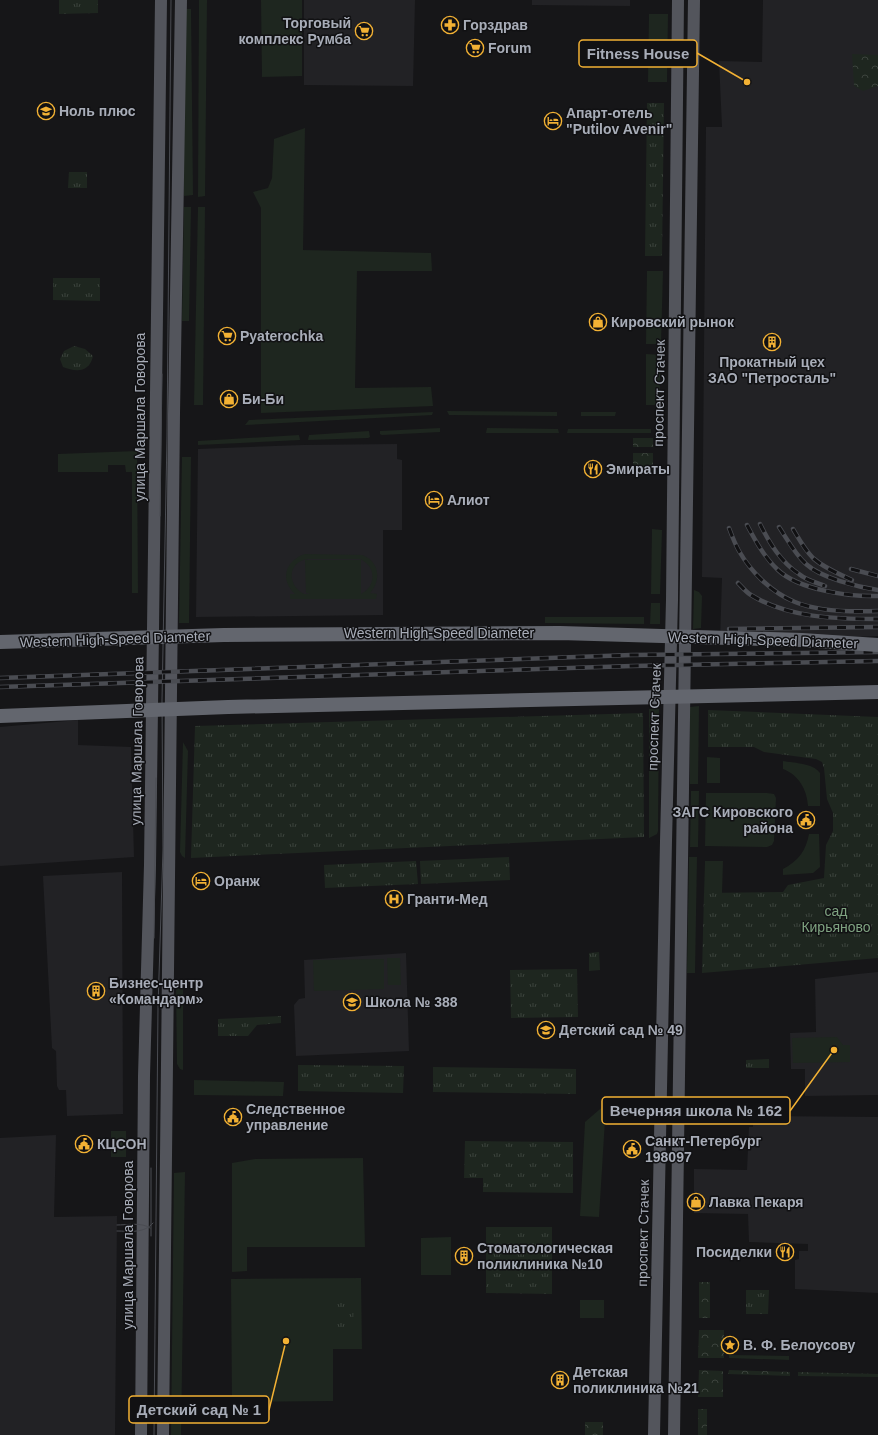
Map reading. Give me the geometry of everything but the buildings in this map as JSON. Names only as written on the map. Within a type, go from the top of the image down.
[{"type":"highway","name":"Western High-Speed Diameter","points":[[0,642],[224,635],[560,632],[802,640],[878,645]]},
{"type":"highway","points":[[0,716],[228,707],[878,692]]},
{"type":"main road","name":"улица Маршала Говорова","points":[[141,1435],[144,1076],[150,865],[161,0]]},
{"type":"main road","points":[[164,1435],[174,414],[181,0]]},
{"type":"main road","name":"проспект Стачек","points":[[654,1435],[672,600],[678,0]]},
{"type":"main road","name":"проспект Стачек","points":[[674,1435],[682,981],[682,787],[694,0]]},
{"type":"shaded area","points":[[304,0],[415,0],[413,86],[304,85]]},
{"type":"shaded area","points":[[532,0],[630,0],[630,6],[532,5]]},
{"type":"shaded area","points":[[763,0],[878,0],[878,636],[720,642],[722,578],[702,577],[706,127],[722,127],[719,61],[762,62]]},
{"type":"shaded area","points":[[397,444],[397,459],[402,460],[402,530],[383,530],[383,615],[196,617],[198,449],[303,445]]},
{"type":"shaded area","points":[[78,720],[78,745],[131,747],[134,857],[0,866],[0,727]]},
{"type":"shaded area","points":[[122,872],[123,1114],[67,1116],[66,1090],[59,1090],[57,1086],[56,1051],[52,1048],[43,876]]},
{"type":"shaded area","name":"Школа № 388","points":[[406,953],[409,1051],[296,1056],[294,1005],[299,999],[305,998],[304,960]]},
{"type":"shaded area","points":[[878,972],[878,1095],[805,1096],[805,1069],[791,1069],[790,1033],[816,1032],[815,979]]},
{"type":"shaded area","points":[[753,1116],[878,1117],[878,1293],[795,1289],[795,1260],[799,1259],[799,1251],[808,1251],[808,1244],[749,1242],[748,1214],[694,1213],[694,1169],[747,1170],[749,1127],[753,1127]]},
{"type":"shaded area","points":[[56,1135],[54,1217],[117,1216],[115,1435],[0,1435],[0,1138]]},
{"type":"green space","points":[[59,0],[98,0],[98,13],[59,14]]},
{"type":"green space","points":[[199,0],[207,0],[205,196],[198,197]]},
{"type":"green space","points":[[261,0],[302,0],[302,76],[262,77]]},
{"type":"green space","points":[[184,9],[191,9],[193,195],[184,196]]},
{"type":"green space","points":[[649,14],[668,14],[667,82],[648,82]]},
{"type":"green space","points":[[852,54],[878,55],[878,86],[863,91],[854,86]]},
{"type":"green space","points":[[647,103],[664,103],[662,256],[645,256]]},
{"type":"green space","points":[[305,128],[303,250],[431,253],[432,271],[357,271],[355,388],[431,387],[433,406],[261,413],[261,208],[253,192],[268,188],[272,178],[274,139]]},
{"type":"green space","points":[[69,172],[87,172],[87,188],[68,188]]},
{"type":"green space","points":[[184,207],[191,207],[189,321],[182,321]]},
{"type":"green space","points":[[198,207],[205,207],[203,405],[194,405]]},
{"type":"green space","points":[[647,271],[663,271],[661,344],[646,344]]},
{"type":"green space","points":[[53,278],[100,278],[100,301],[53,300]]},
{"type":"green space","points":[[74,346],[85,349],[93,356],[88,366],[81,370],[73,370],[63,367],[60,359],[64,351]]},
{"type":"green space","points":[[646,354],[661,355],[659,405],[646,405]]},
{"type":"green space","points":[[447,411],[557,412],[557,416],[449,415]]},
{"type":"green space","points":[[433,412],[432,415],[245,425],[249,420]]},
{"type":"green space","points":[[581,412],[616,412],[615,416],[581,416]]},
{"type":"green space","points":[[440,428],[440,432],[380,434],[380,431]]},
{"type":"green space","points":[[487,428],[558,429],[559,433],[486,433]]},
{"type":"green space","points":[[568,429],[651,429],[651,433],[567,433]]},
{"type":"green space","points":[[369,431],[370,437],[368,438],[308,440],[309,435]]},
{"type":"green space","points":[[299,435],[300,440],[198,445],[198,441]]},
{"type":"green space","points":[[633,438],[653,438],[653,447],[633,447]]},
{"type":"green space","points":[[137,451],[138,593],[132,593],[132,472],[126,472],[125,465],[108,465],[108,472],[58,472],[58,454]]},
{"type":"green space","points":[[633,453],[653,453],[653,474],[633,474]]},
{"type":"green space","points":[[182,457],[191,457],[189,623],[179,623]]},
{"type":"green space","points":[[652,529],[662,530],[660,594],[651,594]]},
{"type":"green space","points":[[305,554],[362,555],[368,558],[375,566],[377,571],[376,582],[370,593],[377,594],[376,599],[290,599],[290,594],[295,594],[287,582],[286,576],[289,565],[298,557]],"holes":[[[308,559],[360,559],[365,562],[372,571],[372,581],[370,586],[361,594],[361,560],[305,560],[306,593],[311,594],[304,594],[298,590],[292,580],[293,569],[296,564],[301,561]]]},
{"type":"green space","points":[[694,590],[699,592],[702,596],[701,628],[693,629]]},
{"type":"green space","points":[[651,603],[660,603],[660,624],[650,624]]},
{"type":"green space","points":[[545,617],[644,617],[644,624],[545,623]]},
{"type":"green space","points":[[699,706],[698,784],[690,784],[690,707]]},
{"type":"green space","points":[[649,709],[659,709],[658,831],[657,834],[649,838]]},
{"type":"green space","name":"сад Кирьяново","points":[[708,710],[878,717],[878,958],[702,973],[704,893],[783,892],[788,885],[824,878],[826,845],[833,831],[833,813],[827,799],[822,762],[816,759],[764,752],[754,747],[708,747]]},
{"type":"green space","points":[[643,713],[644,837],[191,858],[195,726]]},
{"type":"green space","points":[[183,742],[188,751],[185,858],[180,852]]},
{"type":"green space","points":[[707,757],[720,758],[720,783],[707,783]]},
{"type":"green space","points":[[783,761],[808,765],[820,773],[820,806],[808,806],[804,789],[794,775],[783,769]]},
{"type":"green space","points":[[691,791],[699,791],[698,847],[690,847]]},
{"type":"green space","points":[[706,793],[774,794],[776,798],[774,841],[772,845],[767,847],[705,846]]},
{"type":"green space","points":[[809,834],[819,834],[820,867],[813,873],[783,875],[783,869],[797,859],[806,846]]},
{"type":"green space","points":[[509,857],[510,880],[421,884],[420,861]]},
{"type":"green space","points":[[689,857],[697,857],[695,973],[687,973]]},
{"type":"green space","points":[[416,861],[418,884],[325,888],[324,865]]},
{"type":"green space","points":[[705,861],[723,861],[722,893],[704,893]]},
{"type":"green space","points":[[599,952],[600,970],[589,971],[589,953]]},
{"type":"green space","points":[[387,958],[400,958],[401,985],[388,985]]},
{"type":"green space","points":[[384,959],[384,989],[314,991],[313,960]]},
{"type":"green space","points":[[577,969],[578,1017],[511,1018],[510,970]]},
{"type":"green space","points":[[176,986],[183,986],[183,1070],[180,1069],[177,1064]]},
{"type":"green space","points":[[281,1016],[281,1023],[257,1025],[248,1036],[218,1036],[218,1019]]},
{"type":"green space","points":[[837,1037],[843,1045],[850,1045],[850,1062],[793,1063],[792,1038]]},
{"type":"green space","points":[[769,1059],[769,1068],[746,1068],[746,1060]]},
{"type":"green space","points":[[298,1065],[404,1066],[403,1093],[298,1091]]},
{"type":"green space","points":[[433,1067],[576,1069],[576,1094],[433,1092]]},
{"type":"green space","points":[[194,1080],[284,1082],[283,1096],[194,1095]]},
{"type":"green space","points":[[606,1104],[599,1217],[580,1216],[585,1122]]},
{"type":"green space","points":[[111,1131],[126,1131],[126,1157],[111,1157]]},
{"type":"green space","points":[[465,1141],[573,1142],[573,1193],[483,1192],[483,1178],[464,1178]]},
{"type":"green space","points":[[363,1158],[365,1247],[247,1247],[247,1271],[232,1272],[232,1163],[255,1159]]},
{"type":"green space","points":[[185,1172],[181,1435],[171,1435],[174,1173]]},
{"type":"green space","points":[[486,1227],[552,1227],[552,1294],[486,1293]]},
{"type":"green space","points":[[451,1237],[451,1275],[421,1275],[421,1238]]},
{"type":"green space","points":[[361,1278],[362,1349],[333,1349],[333,1401],[232,1402],[231,1279]]},
{"type":"green space","points":[[699,1282],[710,1282],[710,1318],[699,1318]]},
{"type":"green space","points":[[746,1290],[769,1290],[768,1314],[746,1314]]},
{"type":"green space","points":[[580,1300],[604,1300],[604,1318],[580,1318]]},
{"type":"green space","points":[[334,1303],[354,1303],[353,1327],[334,1327]]},
{"type":"green space","points":[[699,1330],[724,1330],[724,1358],[698,1358]]},
{"type":"green space","points":[[729,1355],[789,1356],[789,1360],[729,1358]]},
{"type":"green space","points":[[699,1370],[723,1371],[723,1397],[698,1397]]},
{"type":"green space","points":[[729,1370],[790,1372],[790,1376],[728,1374]]},
{"type":"green space","points":[[798,1372],[878,1374],[878,1377],[798,1376]]},
{"type":"green space","points":[[698,1409],[707,1409],[707,1435],[698,1435]]},
{"type":"green space","points":[[585,1422],[603,1422],[603,1435],[585,1435]]},
{"type":"tram line","points":[[154,1435],[158,1007],[163,849],[162,700],[167,436],[171,0]]},
{"type":"tram line","points":[[160,516],[162,374]]},
{"type":"tram line","points":[[154,938],[156,778]]},
{"type":"tram line","points":[[151,1168],[151,1236]]},
{"type":"tram line","points":[[117,1231],[141,1230],[149,1227],[153,1223]]},
{"type":"tram line","points":[[117,1225],[139,1224],[150,1228]]},
{"type":"railway","points":[[760,524],[772,545],[787,564],[805,578],[825,586]]},
{"type":"railway","points":[[747,525],[757,544],[765,555],[778,570],[787,577],[799,583],[825,591],[854,595],[878,596]]},
{"type":"railway","points":[[779,527],[798,556],[813,569],[830,578],[860,587],[878,590]]},
{"type":"railway","points":[[729,528],[738,548],[750,567],[763,581],[786,598],[804,605],[825,610],[878,611]]},
{"type":"railway","points":[[793,529],[805,548],[817,562],[852,580]]},
{"type":"railway","points":[[851,569],[878,576]]},
{"type":"railway","points":[[738,583],[749,594],[765,603],[796,613],[813,616],[878,619]]},
{"type":"railway","points":[[729,629],[878,627]]},
{"type":"railway","points":[[0,678],[631,655],[878,652]]},
{"type":"railway","points":[[0,687],[632,666],[878,661]]},
{"type":"place","name":"Горздрав","points":[[450,25]]},
{"type":"place","name":"Торговый комплекс Румба","points":[[364,31]]},
{"type":"place","name":"Forum","points":[[475,48]]},
{"type":"place","name":"Fitness House","points":[[747,82]]},
{"type":"place","name":"Ноль плюс","points":[[46,111]]},
{"type":"place","name":"Апарт-отель \"Putilov Avenir\"","points":[[553,121]]},
{"type":"place","name":"Кировский рынок","points":[[598,322]]},
{"type":"place","name":"Pyaterochka","points":[[227,336]]},
{"type":"place","name":"Прокатный цех ЗАО \"Петросталь\"","points":[[772,342]]},
{"type":"place","name":"Би-Би","points":[[229,399]]},
{"type":"place","name":"Эмираты","points":[[593,469]]},
{"type":"place","name":"Алиот","points":[[434,500]]},
{"type":"place","name":"ЗАГС Кировского района","points":[[806,820]]},
{"type":"place","name":"Оранж","points":[[201,881]]},
{"type":"place","name":"Гранти-Мед","points":[[394,899]]},
{"type":"place","name":"Бизнес-центр «Командарм»","points":[[96,991]]},
{"type":"place","name":"Школа № 388","points":[[352,1002]]},
{"type":"place","name":"Детский сад № 49","points":[[546,1030]]},
{"type":"place","name":"Вечерняя школа № 162","points":[[834,1050]]},
{"type":"place","name":"Следственное управление","points":[[233,1117]]},
{"type":"place","name":"КЦСОН","points":[[84,1144]]},
{"type":"place","name":"Санкт-Петербург 198097","points":[[632,1149]]},
{"type":"place","name":"Лавка Пекаря","points":[[696,1202]]},
{"type":"place","name":"Посиделки","points":[[785,1252]]},
{"type":"place","name":"Стоматологическая поликлиника №10","points":[[464,1256]]},
{"type":"place","name":"Детский сад № 1","points":[[286,1341]]},
{"type":"place","name":"В. Ф. Белоусову","points":[[730,1345]]},
{"type":"place","name":"Детская поликлиника №21","points":[[560,1380]]}]
